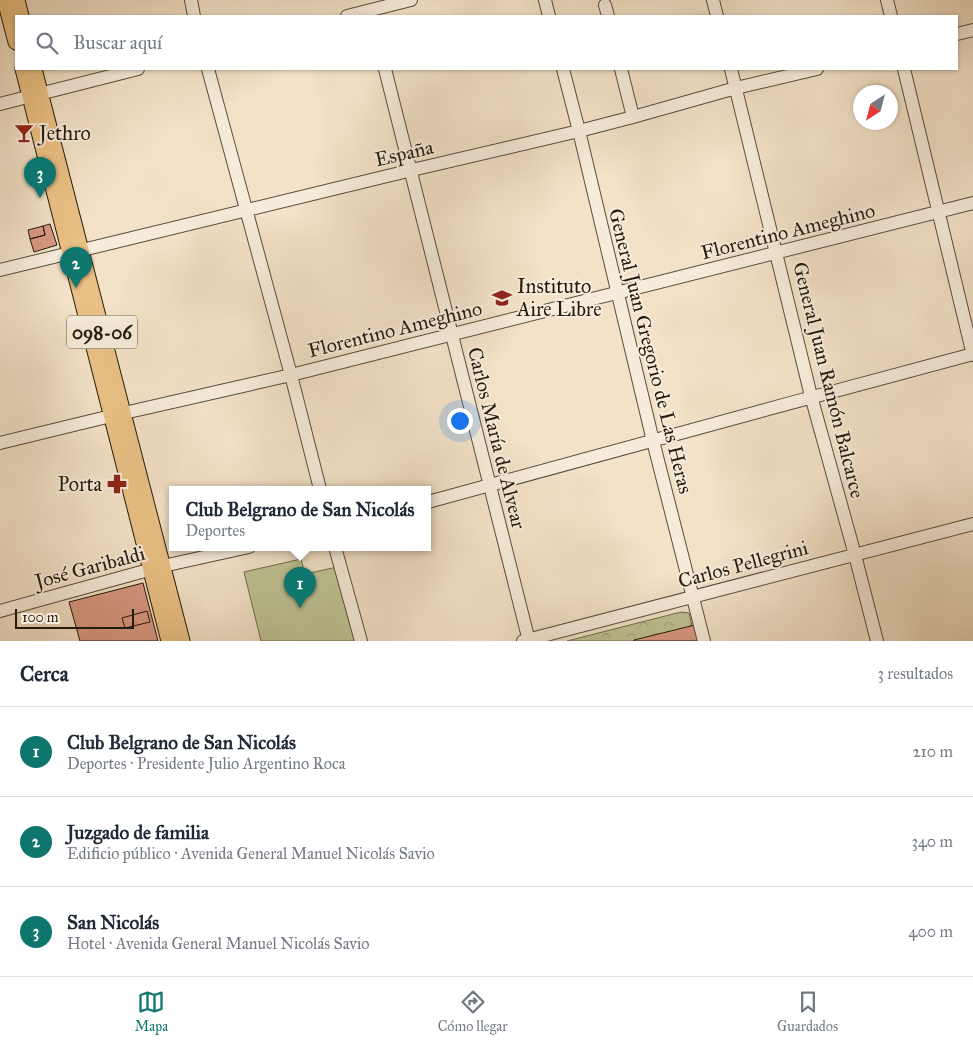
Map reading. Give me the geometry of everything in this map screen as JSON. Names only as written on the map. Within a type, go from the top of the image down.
[{"type":"main road","points":[[6,0],[15,38]]},
{"type":"main road","points":[[17,0],[21,15]]},
{"type":"main road","name":"098-06","points":[[23,70],[35,95],[157,568],[182,641]]},
{"type":"main road","name":"098-06","points":[[34,70],[35,95]]},
{"type":"main road","name":"098-06","points":[[157,568],[169,641]]},
{"type":"street","points":[[190,0],[194,15]]},
{"type":"street","points":[[350,15],[411,0]]},
{"type":"street","points":[[545,0],[549,15]]},
{"type":"street","points":[[713,0],[718,15]]},
{"type":"street","points":[[887,0],[891,15]]},
{"type":"street","points":[[958,34],[973,30]]},
{"type":"street","points":[[0,104],[134,70]]},
{"type":"street","points":[[208,70],[319,486]]},
{"type":"street","name":"Carlos María de Alvear","points":[[385,70],[412,170],[527,640]]},
{"type":"street","name":"General Juan Gregorio de Las Heras","points":[[563,70],[653,441],[704,641]]},
{"type":"street","points":[[621,70],[633,117]]},
{"type":"street","name":"General Juan Ramón Balcarce","points":[[731,70],[811,396],[877,641]]},
{"type":"street","name":"España","points":[[0,270],[579,131],[736,88],[813,70]]},
{"type":"street","points":[[431,501],[811,396],[973,354],[904,70]]},
{"type":"street","name":"Florentino Ameghino","points":[[0,443],[291,375],[973,203]]},
{"type":"street","name":"Carlos Pellegrini","points":[[527,640],[973,524]]},
{"type":"street","name":"José Garibaldi","points":[[0,611],[157,568],[231,551]]},
{"type":"street","points":[[336,551],[361,641]]},
{"type":"green space","points":[[301,559],[305,574],[337,567],[355,641],[261,641],[244,572]]},
{"type":"green space","points":[[681,612],[689,613],[692,626],[699,641],[567,641]]},
{"type":"building","points":[[50,224],[57,245],[34,252],[30,239],[45,235],[43,226]]},
{"type":"building","points":[[43,226],[45,235],[30,239],[28,230]]},
{"type":"building","points":[[143,583],[158,641],[80,641],[69,602]]},
{"type":"building","points":[[147,611],[150,622],[125,628],[122,618]]},
{"type":"building","points":[[695,625],[699,641],[634,641],[634,640]]},
{"type":"place","name":"Jethro","points":[[24,133]]},
{"type":"place","name":"San Nicolás","points":[[40,198]]},
{"type":"place","name":"Juzgado de familia","points":[[76,288]]},
{"type":"place","name":"Instituto Aire Libre","points":[[502,298]]},
{"type":"place","name":"Porta","points":[[117,484]]},
{"type":"place","name":"Club Belgrano de San Nicolás","points":[[300,608]]}]
